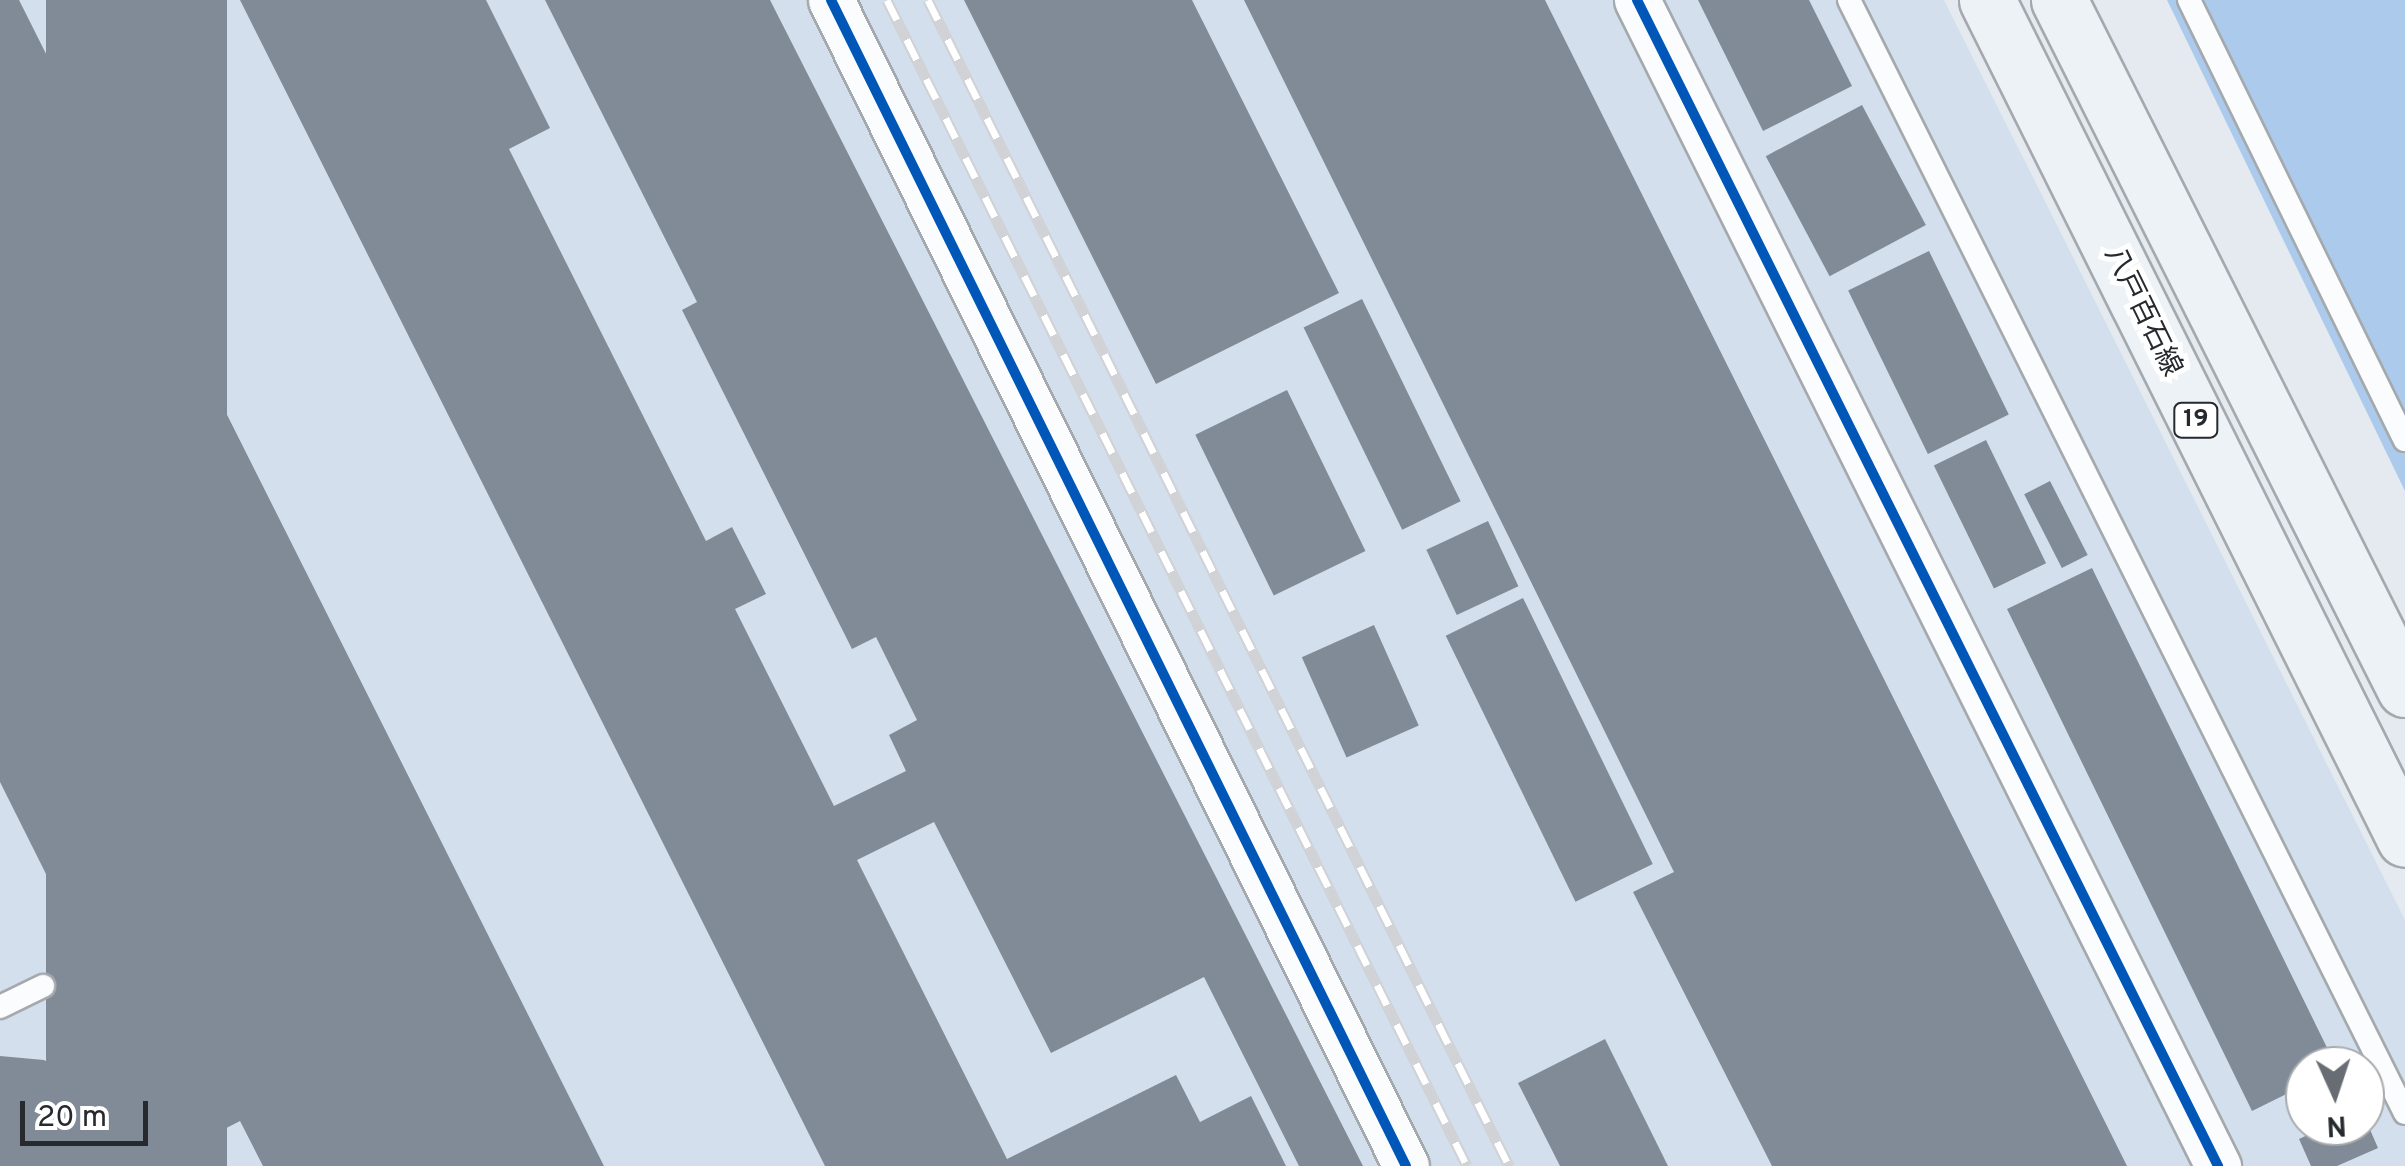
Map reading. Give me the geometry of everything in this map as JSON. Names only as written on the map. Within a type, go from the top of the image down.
[{"type":"main road","name":"八戸百石線","points":[[1987,0],[2405,840]]},
{"type":"main road","name":"19","points":[[2059,0],[2405,689]]},
{"type":"street","points":[[831,0],[1406,1166]]},
{"type":"street","points":[[1637,0],[2218,1166]]},
{"type":"lane","points":[[1849,0],[2405,1112]]},
{"type":"lane","points":[[2189,0],[2405,440]]},
{"type":"lane","points":[[0,1007],[43,986]]},
{"type":"shaded area","points":[[0,0],[1944,0],[2405,920],[2405,1166],[0,1166]]},
{"type":"shaded area","points":[[2167,0],[2405,0],[2405,491]]},
{"type":"building","points":[[0,0],[19,0],[604,1166],[263,1166],[240,1121],[184,1150],[0,782]]},
{"type":"building","points":[[46,0],[227,0],[227,1166],[46,1166]]},
{"type":"building","points":[[240,0],[486,0],[550,128],[509,149],[706,541],[732,527],[766,594],[735,609],[834,806],[906,771],[889,735],[917,720],[876,637],[852,649],[682,310],[697,302],[545,0],[770,0],[1363,1166],[1299,1166],[1204,977],[1051,1053],[934,822],[857,860],[1007,1159],[1176,1075],[1200,1122],[1251,1096],[1286,1166],[825,1166]]},
{"type":"building","points":[[964,0],[1192,0],[1339,293],[1156,384]]},
{"type":"building","points":[[1244,0],[1545,0],[2127,1166],[1772,1166],[1633,892],[1674,872]]},
{"type":"building","points":[[1698,0],[1809,0],[1852,86],[1763,131]]},
{"type":"building","points":[[1862,105],[1926,225],[1830,276],[1766,156]]},
{"type":"building","points":[[1929,251],[2009,415],[1928,454],[1848,290]]},
{"type":"building","points":[[1362,299],[1461,501],[1402,530],[1304,327]]},
{"type":"building","points":[[1287,390],[1365,551],[1274,596],[1195,435]]},
{"type":"building","points":[[1986,440],[2046,563],[1994,589],[1934,465]]},
{"type":"building","points":[[2050,481],[2088,555],[2062,568],[2024,494]]},
{"type":"building","points":[[1488,521],[1518,586],[1457,615],[1426,550]]},
{"type":"building","points":[[2092,568],[2326,1046],[2285,1046],[2285,1095],[2252,1111],[2007,609]]},
{"type":"building","points":[[1523,598],[1653,864],[1575,902],[1446,636]]},
{"type":"building","points":[[1374,625],[1419,725],[1347,758],[1302,657]]},
{"type":"building","points":[[1605,1039],[1668,1166],[1560,1166],[1518,1083]]},
{"type":"building","points":[[0,1056],[44,1060],[97,1089],[118,1110],[142,1166],[0,1166]]},
{"type":"building","points":[[2302,1146],[2378,1148],[2337,1166],[2311,1166]]},
{"type":"railway","points":[[887,0],[1467,1166]]},
{"type":"railway","points":[[928,0],[1509,1166]]},
{"type":"cycle path","points":[[831,0],[1406,1166]]},
{"type":"cycle path","points":[[1637,0],[2218,1166]]}]
